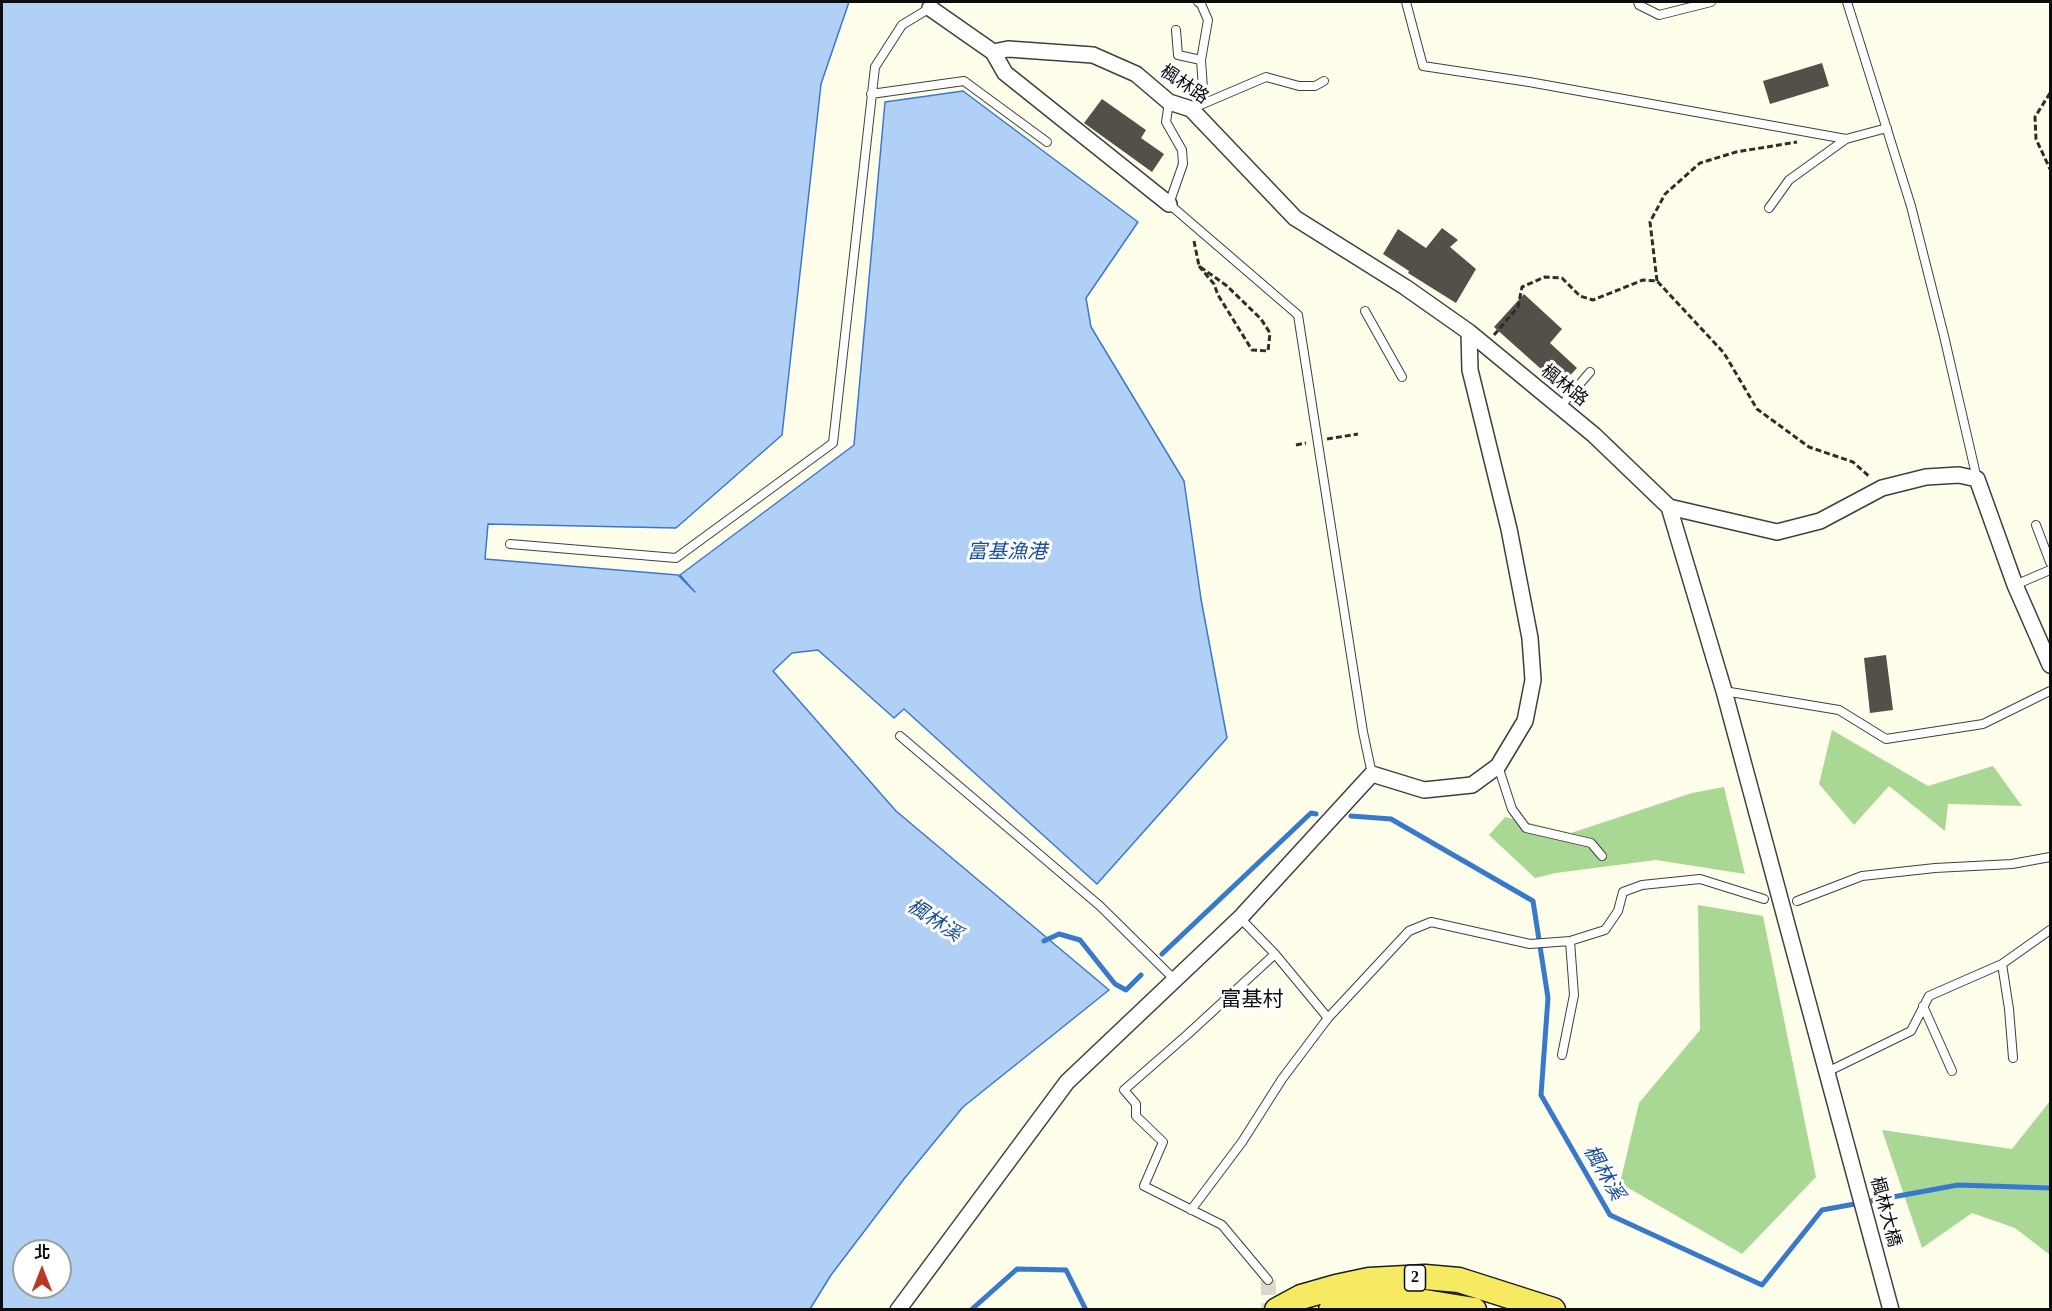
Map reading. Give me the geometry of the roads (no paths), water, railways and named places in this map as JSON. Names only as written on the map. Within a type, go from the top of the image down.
[{"type":"main road","name":"2","points":[[1334,1303],[1369,1280],[1414,1278],[1459,1280],[1554,1310]]},
{"type":"main road","name":"2","points":[[1277,1310],[1301,1297],[1334,1303],[1383,1300],[1425,1302],[1474,1310]]},
{"type":"street","points":[[930,5],[993,52],[1005,73],[1169,204]]},
{"type":"street","name":"楓林路","points":[[993,52],[1008,50],[1093,55],[1136,74],[1169,102],[1197,106],[1295,218],[1405,287],[1469,332],[1594,435],[1669,507]]},
{"type":"street","points":[[898,1310],[1067,1082],[1240,918],[1372,774],[1424,790],[1472,785],[1498,766],[1525,721],[1533,680],[1530,638],[1509,529],[1470,370],[1469,332]]},
{"type":"street","points":[[1669,507],[1777,532],[1820,522],[1882,488],[1926,477],[1959,475],[1977,479],[2015,585],[2050,665]]},
{"type":"street","name":"楓林大橋","points":[[1669,507],[1724,691],[1891,1310]]},
{"type":"lane","points":[[1198,2],[1208,20],[1201,60],[1197,106],[1266,77],[1299,86],[1315,86],[1324,81]]},
{"type":"lane","points":[[1406,2],[1423,66],[1529,82],[1846,139]]},
{"type":"lane","points":[[1638,2],[1639,5],[1659,15],[1711,2]]},
{"type":"lane","points":[[1846,2],[1914,217],[1977,479]]},
{"type":"lane","points":[[510,544],[676,558],[833,443],[875,67],[902,26],[930,5]]},
{"type":"lane","points":[[1176,30],[1178,55],[1201,60]]},
{"type":"lane","points":[[871,94],[964,81],[1047,142]]},
{"type":"lane","points":[[1169,102],[1166,122],[1182,150],[1183,165],[1169,204],[1298,315],[1363,732],[1372,774]]},
{"type":"lane","points":[[1769,208],[1789,180],[1846,139],[1887,128]]},
{"type":"lane","points":[[1365,311],[1402,377]]},
{"type":"lane","points":[[1559,408],[1590,372]]},
{"type":"lane","points":[[2036,525],[2050,562]]},
{"type":"lane","points":[[2015,585],[2050,570]]},
{"type":"lane","points":[[1724,691],[1839,710],[1886,739],[1983,724],[2050,691]]},
{"type":"lane","points":[[900,736],[1100,906],[1175,980]]},
{"type":"lane","points":[[1498,766],[1512,809],[1526,828],[1591,843],[1602,856]]},
{"type":"lane","points":[[1797,901],[1862,876],[1935,868],[2012,864],[2050,857]]},
{"type":"lane","points":[[1191,1210],[1242,1142],[1282,1079],[1328,1018],[1409,930],[1431,922],[1530,944],[1570,941],[1605,930],[1618,911],[1623,892],[1642,885],[1700,879],[1764,899]]},
{"type":"lane","points":[[1240,918],[1275,954],[1328,1018]]},
{"type":"lane","points":[[1827,1072],[1911,1031],[1929,996],[2002,964],[2050,930]]},
{"type":"lane","points":[[1562,1056],[1574,995],[1570,941]]},
{"type":"lane","points":[[1268,1280],[1222,1225],[1144,1186],[1163,1142],[1136,1116],[1136,1104],[1124,1090],[1275,954]]},
{"type":"lane","points":[[2002,964],[2013,1058]]},
{"type":"lane","points":[[1923,1006],[1952,1071]]},
{"type":"water","name":"富基漁港","points":[[2,2],[849,2],[821,84],[782,435],[676,528],[488,524],[485,559],[678,575],[695,592],[680,575],[854,445],[885,102],[963,91],[1138,222],[1086,298],[1091,327],[1184,481],[1201,599],[1227,738],[1097,884],[904,709],[894,718],[818,650],[792,653],[773,671],[896,811],[1109,990],[963,1107],[904,1179],[831,1275],[810,1309],[2,1309]]},
{"type":"waterway","name":"楓林溪","points":[[1162,954],[1311,813],[1316,814]]},
{"type":"waterway","name":"楓林溪","points":[[1351,816],[1391,819],[1533,901],[1548,998],[1541,1095],[1610,1215],[1762,1285],[1822,1210],[1958,1185],[2050,1188]]},
{"type":"waterway","name":"楓林溪","points":[[1044,941],[1059,934],[1080,940],[1115,984],[1126,990],[1141,975]]},
{"type":"waterway","points":[[971,1310],[1017,1269],[1066,1270],[1086,1310]]},
{"type":"tunnel","points":[[1268,1280],[1269,1310]]},
{"type":"district","name":"富基村","points":[[1252,1000]]}]
